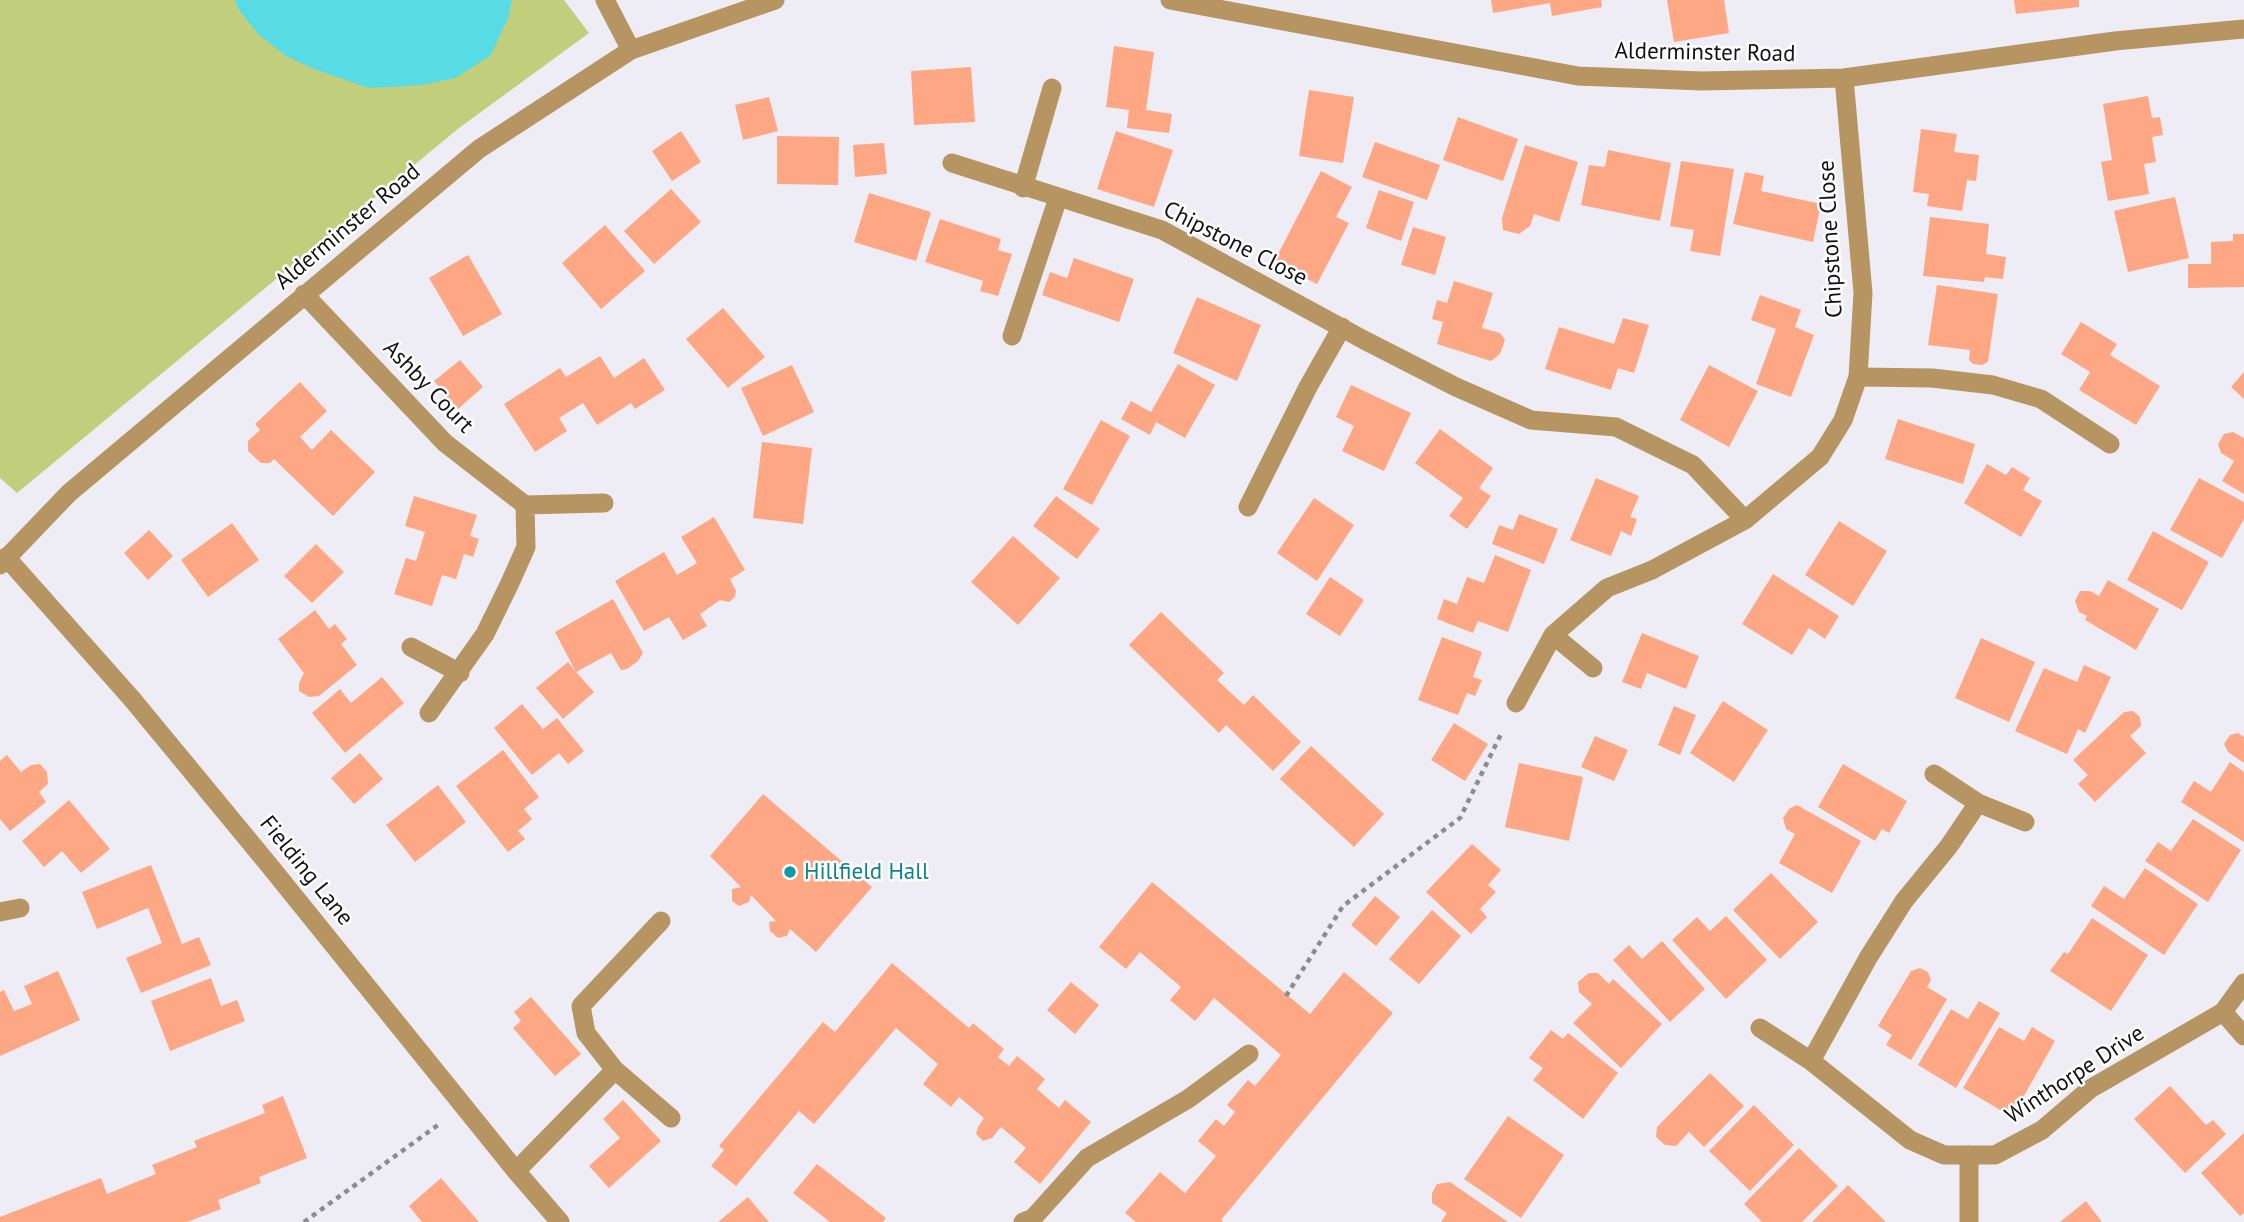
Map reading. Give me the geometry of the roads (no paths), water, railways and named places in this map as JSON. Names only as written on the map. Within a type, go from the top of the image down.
[{"type":"street","points":[[605,0],[631,50]]},
{"type":"street","name":"Alderminster Road","points":[[3,561],[69,493],[480,149],[631,50],[775,0]]},
{"type":"street","name":"Alderminster Road","points":[[1170,0],[1578,76],[1702,81],[1844,78],[2115,41],[2244,29]]},
{"type":"street","name":"Chipstone Close","points":[[1553,635],[1607,588],[1652,570],[1745,520],[1820,457],[1843,420],[1858,377],[1863,293],[1844,78]]},
{"type":"street","points":[[1023,188],[1052,88]]},
{"type":"street","name":"Chipstone Close","points":[[952,163],[1023,188],[1163,230],[1456,387],[1531,420],[1616,427],[1693,466],[1745,520]]},
{"type":"street","points":[[1012,336],[1058,198]]},
{"type":"street","name":"Ashby Court","points":[[304,294],[445,443],[524,505]]},
{"type":"street","points":[[1248,507],[1308,387],[1342,327]]},
{"type":"street","points":[[1858,377],[1932,378],[1993,385],[2041,399],[2110,444]]},
{"type":"street","points":[[429,713],[460,673],[485,634],[526,547],[524,505],[604,503]]},
{"type":"street","name":"Fielding Lane","points":[[3,561],[132,699],[560,1222]]},
{"type":"street","points":[[1516,703],[1553,635],[1593,668]]},
{"type":"street","points":[[411,647],[460,673]]},
{"type":"street","points":[[1934,774],[1978,803],[2025,822]]},
{"type":"street","points":[[1811,1061],[1868,958],[1904,901],[1949,846],[1978,803]]},
{"type":"street","points":[[0,912],[20,908]]},
{"type":"street","points":[[661,921],[581,1006],[586,1033],[615,1070],[671,1118]]},
{"type":"street","name":"Winthorpe Drive","points":[[1760,1028],[1811,1061],[1910,1140],[1944,1155],[1996,1155],[2042,1130],[2090,1089],[2223,1012],[2244,983]]},
{"type":"street","points":[[2223,1012],[2244,1037]]},
{"type":"street","points":[[1023,1222],[1033,1218],[1087,1158],[1188,1099],[1249,1054]]},
{"type":"street","points":[[516,1171],[615,1070]]},
{"type":"street","points":[[1969,1155],[1969,1222]]},
{"type":"water","points":[[235,0],[512,0],[508,18],[491,55],[455,78],[422,85],[369,88],[286,56],[259,35],[239,10]]},
{"type":"place","name":"Hillfield Hall","points":[[790,872]]}]
